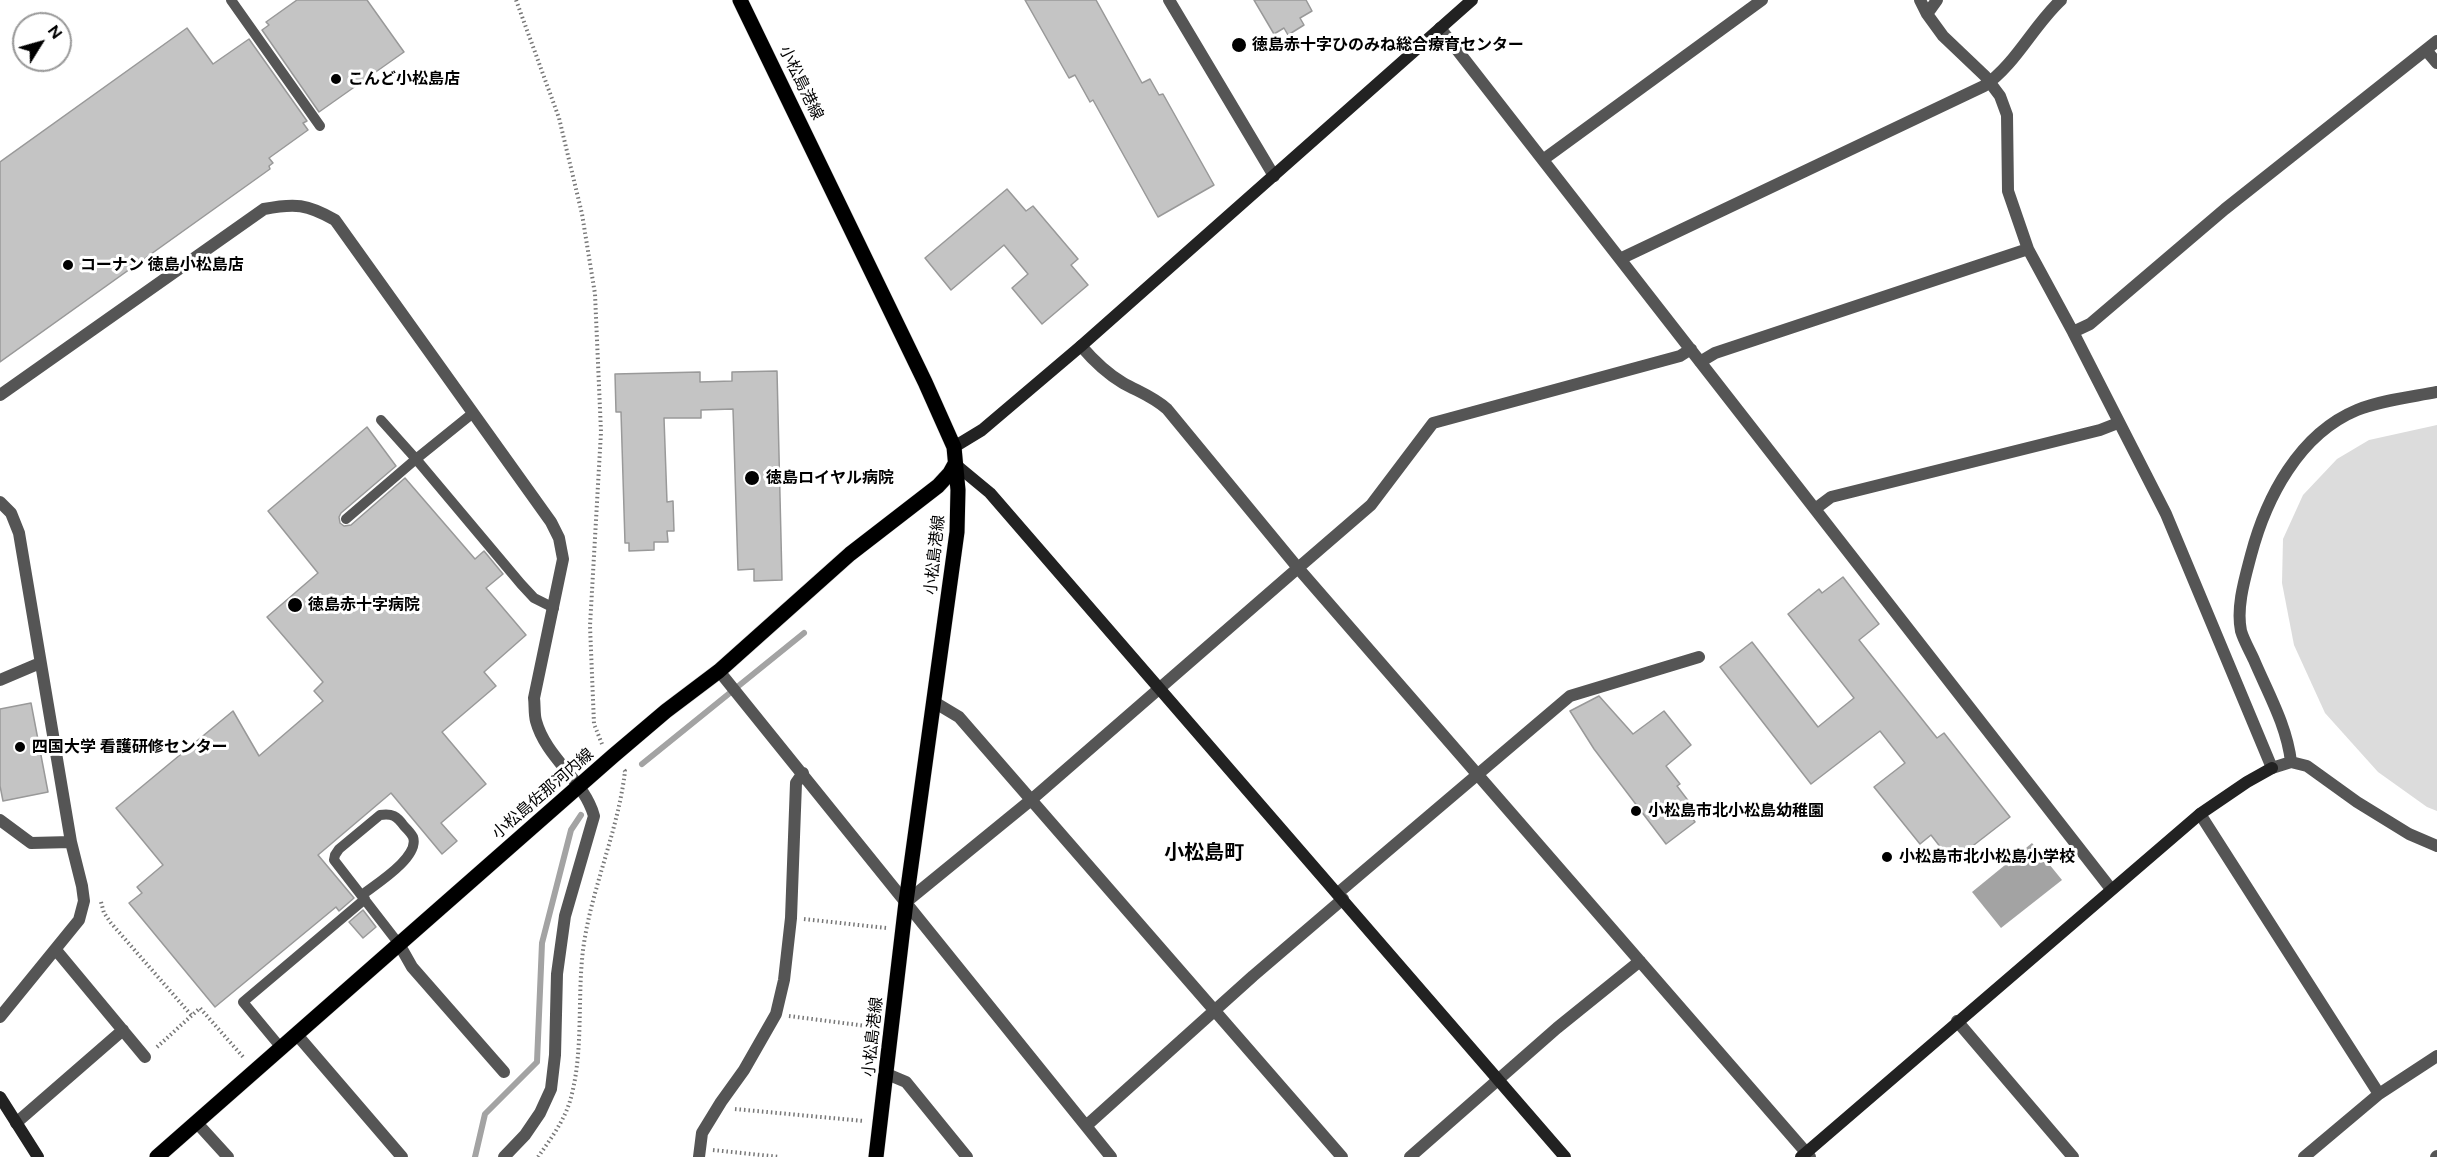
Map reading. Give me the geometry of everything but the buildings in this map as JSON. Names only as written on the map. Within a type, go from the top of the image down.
[{"type":"main road","name":"小松島港線","points":[[740,0],[954,447],[958,490],[957,532],[906,902],[876,1157]]},
{"type":"main road","name":"小松島佐那河内線","points":[[157,1157],[298,1036],[399,944],[666,711],[724,676],[850,554],[938,486],[955,464]]},
{"type":"street","points":[[1169,0],[1275,176]]},
{"type":"street","points":[[954,447],[982,430],[1081,346],[1472,0]]},
{"type":"street","points":[[1544,159],[1762,0]]},
{"type":"street","points":[[1920,0],[1943,36],[2000,96],[2007,115],[2008,191],[2028,249],[2166,514],[2272,768]]},
{"type":"street","points":[[1927,14],[1937,0]]},
{"type":"street","points":[[1622,258],[1989,82],[2000,74],[2050,10],[2061,0]]},
{"type":"street","points":[[1440,28],[1622,258],[1700,362],[2111,889]]},
{"type":"street","points":[[2073,332],[2090,324],[2225,209],[2437,41]]},
{"type":"street","points":[[2426,50],[2437,63]]},
{"type":"street","points":[[0,396],[264,210],[292,204],[315,208],[335,220],[551,522],[559,538],[563,559],[534,698],[536,721],[551,752],[591,804],[594,816],[565,916],[557,974],[555,1055],[551,1089],[540,1113],[525,1135],[504,1157]]},
{"type":"street","points":[[1700,362],[1715,353],[2028,249]]},
{"type":"street","points":[[1081,346],[1098,365],[1123,383],[1152,396],[1167,409],[1298,567],[1806,1156],[1957,1021],[2200,814],[2272,768],[2291,762],[2307,766],[2357,802],[2409,834],[2437,846]]},
{"type":"street","points":[[906,902],[1031,800],[1371,505],[1433,423],[1680,356],[1691,349]]},
{"type":"street","points":[[2291,762],[2289,740],[2241,631],[2243,583],[2269,501],[2288,470],[2313,440],[2333,424],[2357,410],[2397,399],[2437,392]]},
{"type":"street","points":[[1815,509],[1831,497],[2100,430],[2118,423]]},
{"type":"street","points":[[955,464],[990,493],[1565,1157]]},
{"type":"street","points":[[0,502],[11,513],[19,533],[71,842],[84,901],[79,920],[0,1017]]},
{"type":"street","points":[[1086,1126],[1477,773],[1577,692],[1699,657]]},
{"type":"street","points":[[0,680],[40,663]]},
{"type":"street","points":[[724,676],[1111,1157]]},
{"type":"street","points":[[934,702],[959,717],[1342,1157]]},
{"type":"street","points":[[700,1153],[702,1133],[744,1070],[776,1014],[784,980],[791,918],[796,783],[803,772]]},
{"type":"street","points":[[2200,814],[2379,1094]]},
{"type":"street","points":[[0,820],[31,843],[71,842]]},
{"type":"street","points":[[399,944],[411,967],[504,1072]]},
{"type":"street","points":[[56,950],[145,1057]]},
{"type":"street","points":[[1410,1157],[1497,1079],[1640,961]]},
{"type":"street","points":[[1957,1021],[2073,1157]]},
{"type":"street","points":[[16,1123],[123,1030]]},
{"type":"street","points":[[298,1036],[402,1157]]},
{"type":"street","points":[[2304,1157],[2379,1094],[2435,1062]]},
{"type":"street","points":[[887,1074],[906,1082],[968,1157]]},
{"type":"street","points":[[0,1097],[38,1157]]},
{"type":"street","points":[[197,1123],[228,1157]]},
{"type":"lane","points":[[231,0],[320,126]]},
{"type":"lane","points":[[346,519],[473,413]]},
{"type":"lane","points":[[381,420],[521,584],[534,598],[554,608]]},
{"type":"lane","points":[[282,1049],[243,1002],[363,897],[408,858],[413,849],[413,837],[398,817],[389,813],[380,815],[335,855],[334,860],[363,897],[399,944]]},
{"type":"path","points":[[516,0],[559,118],[582,214],[595,294],[601,432],[590,626],[594,724],[600,742],[625,771],[583,949],[577,1066],[569,1102],[555,1131],[538,1157]]},
{"type":"path","points":[[100,900],[104,913],[111,923],[192,1016]]},
{"type":"path","points":[[791,918],[903,930]]},
{"type":"path","points":[[145,1057],[200,1008],[245,1059]]},
{"type":"path","points":[[776,1014],[892,1029]]},
{"type":"path","points":[[721,1102],[732,1109],[881,1123]]},
{"type":"path","points":[[700,1153],[780,1157]]},
{"type":"shaded area","points":[[2437,425],[2437,811],[2427,807],[2378,772],[2325,713],[2294,645],[2282,583],[2283,539],[2303,495],[2337,459],[2369,440]]},
{"type":"shaded area","points":[[2032,843],[2062,880],[2001,928],[1972,892]]},
{"type":"waterway","points":[[642,764],[804,633]]},
{"type":"waterway","points":[[475,1157],[485,1114],[537,1062],[542,943],[571,830],[581,815]]},
{"type":"place","name":"徳島赤十字ひのみね総合療育センター","points":[[1239,45]]},
{"type":"place","name":"こんど小松島店","points":[[336,79]]},
{"type":"place","name":"コーナン 徳島小松島店","points":[[68,265]]},
{"type":"place","name":"徳島ロイヤル病院","points":[[752,478]]},
{"type":"place","name":"徳島赤十字病院","points":[[295,605]]},
{"type":"place","name":"四国大学 看護研修センター","points":[[20,747]]},
{"type":"place","name":"小松島市北小松島幼稚園","points":[[1636,811]]},
{"type":"place","name":"小松島市北小松島小学校","points":[[1887,857]]},
{"type":"district","name":"小松島町","points":[[1204,853]]}]
